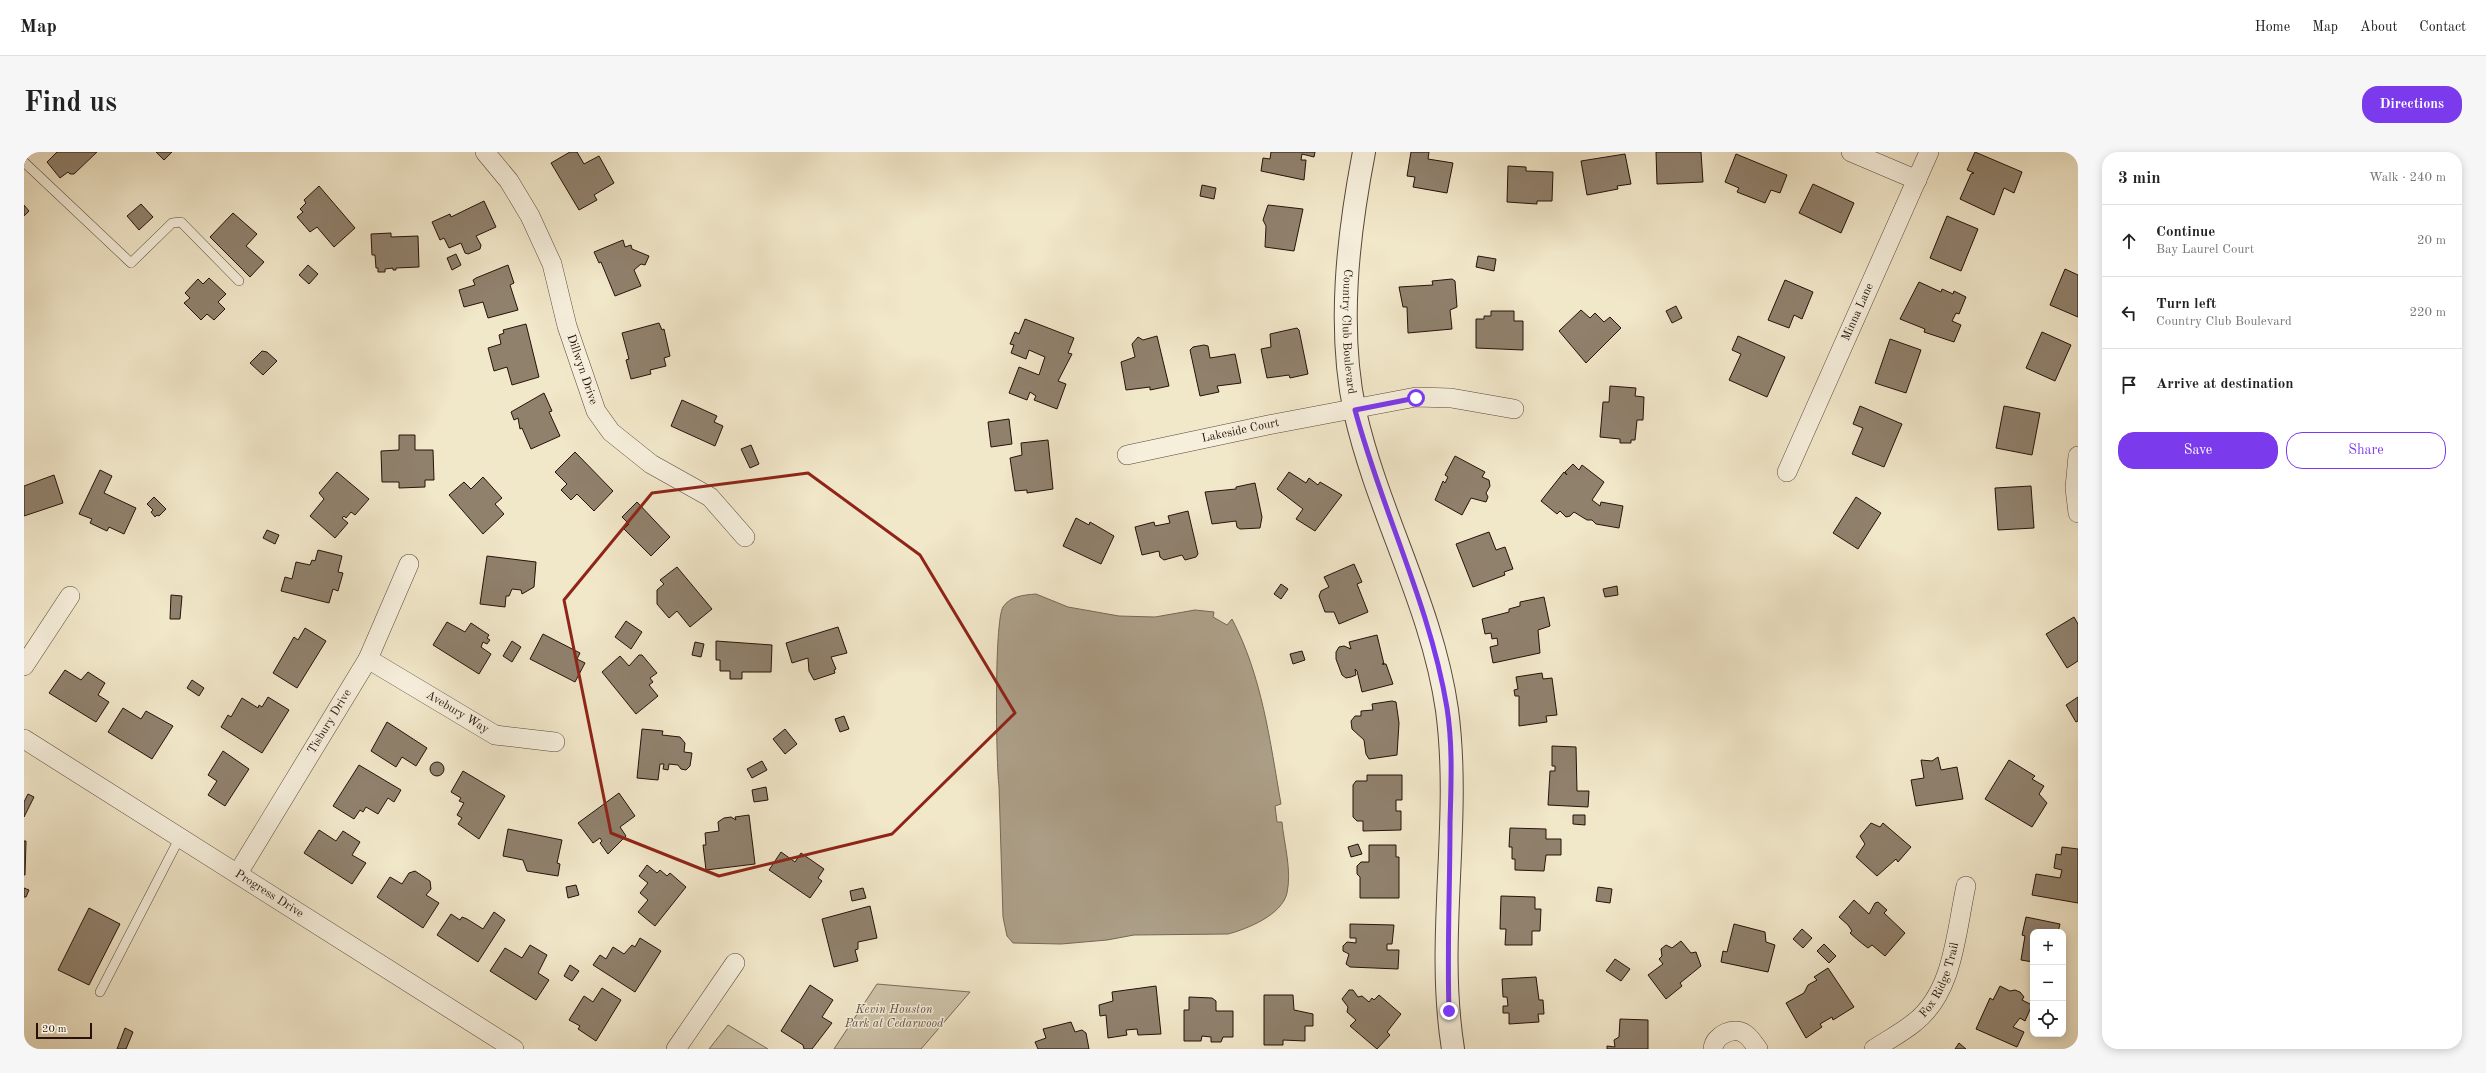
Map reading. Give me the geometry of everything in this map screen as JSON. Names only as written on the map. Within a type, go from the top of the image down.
[{"type":"street","name":"Dillwyn Drive","points":[[485,152],[509,181],[530,216],[552,264],[567,326],[596,410],[611,432],[652,464],[710,497],[744,536]]},
{"type":"street","name":"Country Club Boulevard","points":[[1364,152],[1354,204],[1347,280],[1347,328],[1355,410],[1382,500],[1427,618],[1447,710],[1451,794],[1447,960],[1449,1011],[1453,1049]]},
{"type":"street","points":[[1852,152],[1917,180]]},
{"type":"street","name":"Minna Lane","points":[[1787,472],[1929,152]]},
{"type":"street","name":"Lakeside Court","points":[[1128,455],[1268,425],[1434,396],[1514,409]]},
{"type":"street","points":[[2078,456],[2075,488],[2078,513]]},
{"type":"street","name":"Tisbury Drive","points":[[238,873],[368,660],[409,564]]},
{"type":"street","points":[[24,666],[70,596]]},
{"type":"street","name":"Avebury Way","points":[[368,660],[495,735],[555,742]]},
{"type":"street","name":"Progress Drive","points":[[24,739],[514,1049]]},
{"type":"street","name":"Fox Ridge Trail","points":[[1874,1049],[1916,1021],[1934,1002],[1946,979],[1966,886]]},
{"type":"street","points":[[676,1049],[735,963]]},
{"type":"street","points":[[1713,1049],[1720,1037],[1726,1032],[1736,1031],[1745,1034],[1758,1049]]},
{"type":"lane","points":[[24,162],[131,263],[172,223],[181,222],[239,281]]},
{"type":"lane","points":[[100,992],[180,837]]},
{"type":"highlighted area","points":[[808,473],[920,555],[1015,713],[892,834],[719,876],[611,833],[564,600],[652,493]]},
{"type":"green space","name":"Kevin Houston Park at Cedarwood","points":[[877,984],[970,992],[921,1049],[834,1049]]},
{"type":"green space","points":[[728,1025],[768,1049],[709,1049]]},
{"type":"shaded area","points":[[1036,594],[1068,607],[1119,616],[1155,617],[1195,610],[1214,612],[1213,617],[1227,625],[1232,619],[1251,663],[1264,709],[1281,804],[1275,806],[1277,822],[1282,822],[1289,875],[1287,893],[1284,901],[1263,920],[1245,929],[1228,934],[1134,935],[1107,940],[1061,944],[1013,943],[1007,936],[1003,917],[997,751],[996,694],[998,638],[1000,618],[1003,607],[1006,603],[1013,598]]},
{"type":"building","points":[[57,152],[97,152],[74,174],[70,174],[68,172],[60,178],[47,162]]},
{"type":"building","points":[[156,152],[172,152],[164,160]]},
{"type":"building","points":[[570,152],[577,152],[584,164],[599,156],[614,183],[594,195],[597,200],[579,210],[551,163]]},
{"type":"building","points":[[1271,152],[1315,152],[1314,157],[1302,154],[1301,160],[1306,160],[1304,180],[1261,171],[1263,158],[1270,159]]},
{"type":"building","points":[[1411,152],[1429,152],[1428,159],[1453,163],[1447,193],[1413,187],[1415,177],[1407,176]]},
{"type":"building","points":[[1656,152],[1701,152],[1703,182],[1657,184]]},
{"type":"building","points":[[1975,152],[2022,172],[2014,193],[2004,188],[1994,215],[1960,199],[1971,174],[1974,173],[1967,170]]},
{"type":"building","points":[[1625,154],[1631,184],[1617,186],[1618,189],[1587,195],[1581,161]]},
{"type":"building","points":[[1736,154],[1787,175],[1780,193],[1771,190],[1765,203],[1737,192],[1739,188],[1725,182]]},
{"type":"building","points":[[1508,166],[1526,167],[1526,171],[1553,172],[1552,201],[1537,201],[1537,204],[1507,202]]},
{"type":"building","points":[[1813,184],[1854,203],[1841,233],[1799,213]]},
{"type":"building","points":[[1202,185],[1216,188],[1214,199],[1200,196]]},
{"type":"building","points":[[319,186],[355,228],[334,247],[317,227],[310,232],[297,217],[303,212],[300,209],[306,203],[304,200]]},
{"type":"building","points":[[484,201],[496,227],[476,236],[481,245],[480,249],[468,254],[465,253],[461,243],[449,248],[444,238],[440,240],[432,222],[450,214],[451,217]]},
{"type":"building","points":[[141,204],[153,217],[139,230],[127,216]]},
{"type":"building","points":[[24,205],[29,211],[24,216]]},
{"type":"building","points":[[1268,205],[1303,209],[1294,251],[1265,247],[1266,226],[1263,220]]},
{"type":"building","points":[[233,213],[257,234],[246,246],[264,262],[250,277],[210,237]]},
{"type":"building","points":[[1947,216],[1978,229],[1961,271],[1930,258]]},
{"type":"building","points":[[391,233],[391,237],[418,236],[419,267],[396,268],[396,270],[393,270],[393,268],[385,269],[385,272],[378,272],[378,268],[376,268],[375,255],[372,255],[371,234]]},
{"type":"building","points":[[623,240],[625,247],[631,245],[632,249],[649,256],[645,265],[641,264],[634,270],[641,286],[615,296],[601,262],[599,263],[594,252]]},
{"type":"building","points":[[456,254],[461,265],[452,270],[447,258]]},
{"type":"building","points":[[1478,256],[1496,259],[1494,271],[1476,267]]},
{"type":"building","points":[[308,265],[318,274],[309,284],[299,275]]},
{"type":"building","points":[[508,265],[514,283],[510,285],[518,310],[488,318],[483,302],[464,307],[459,290],[475,285],[473,280],[476,278]]},
{"type":"building","points":[[2065,269],[2078,275],[2078,317],[2050,305]]},
{"type":"building","points":[[209,278],[226,294],[218,302],[225,309],[214,320],[207,314],[201,320],[184,303],[190,298],[185,293],[198,279],[203,284]]},
{"type":"building","points":[[1452,279],[1455,281],[1457,307],[1450,310],[1452,329],[1408,333],[1407,307],[1403,307],[1399,287],[1433,285],[1432,281]]},
{"type":"building","points":[[1785,280],[1813,292],[1802,319],[1794,315],[1789,328],[1768,320]]},
{"type":"building","points":[[1919,282],[1941,292],[1942,289],[1953,294],[1954,291],[1966,297],[1959,314],[1956,313],[1952,321],[1961,325],[1954,342],[1924,332],[1925,329],[1900,319]]},
{"type":"building","points":[[1676,306],[1682,318],[1672,323],[1666,311]]},
{"type":"building","points":[[1581,310],[1590,318],[1595,313],[1604,322],[1610,317],[1621,328],[1586,363],[1559,331]]},
{"type":"building","points":[[1491,311],[1514,311],[1514,321],[1523,321],[1523,350],[1476,348],[1476,319],[1484,319],[1484,316],[1491,316]]},
{"type":"building","points":[[1025,319],[1074,338],[1068,353],[1072,354],[1058,381],[1066,384],[1057,409],[1034,400],[1036,396],[1030,392],[1027,400],[1009,393],[1019,367],[1039,375],[1045,357],[1029,350],[1026,359],[1011,353],[1014,345],[1010,344],[1015,332],[1019,334]]},
{"type":"building","points":[[659,323],[662,330],[664,329],[670,356],[664,358],[666,366],[650,370],[651,374],[631,379],[626,360],[629,359],[622,333]]},
{"type":"building","points":[[526,324],[539,377],[512,385],[507,367],[494,371],[488,348],[501,344],[499,335],[504,333],[503,330]]},
{"type":"building","points":[[1297,328],[1299,330],[1308,374],[1290,378],[1289,375],[1267,378],[1261,349],[1271,347],[1270,334]]},
{"type":"building","points":[[2042,332],[2071,345],[2055,381],[2026,368]]},
{"type":"building","points":[[1157,336],[1169,386],[1150,390],[1150,387],[1126,390],[1121,362],[1135,357],[1132,344],[1138,337],[1143,340]]},
{"type":"building","points":[[1738,336],[1785,357],[1767,397],[1729,380],[1741,354],[1732,350]]},
{"type":"building","points":[[1890,339],[1921,350],[1906,393],[1875,383]]},
{"type":"building","points":[[1204,345],[1208,346],[1210,358],[1235,354],[1241,383],[1217,386],[1219,392],[1200,396],[1190,350],[1193,347]]},
{"type":"building","points":[[262,351],[267,352],[277,361],[263,375],[250,363]]},
{"type":"building","points":[[1610,386],[1636,388],[1635,396],[1644,397],[1643,420],[1637,420],[1635,440],[1631,440],[1631,443],[1620,443],[1620,439],[1600,437],[1603,402],[1609,402]]},
{"type":"building","points":[[544,393],[552,411],[549,412],[560,436],[531,449],[522,428],[520,429],[518,418],[514,420],[511,412]]},
{"type":"building","points":[[682,400],[717,416],[714,422],[723,426],[715,446],[671,426]]},
{"type":"building","points":[[1860,406],[1902,424],[1884,467],[1852,454],[1863,428],[1853,424]]},
{"type":"building","points":[[2004,406],[2040,413],[2032,455],[1996,448]]},
{"type":"building","points":[[1009,419],[1012,444],[991,447],[988,422]]},
{"type":"building","points":[[399,435],[415,435],[415,450],[433,450],[434,480],[425,480],[425,487],[399,488],[399,482],[382,482],[381,451],[399,450]]},
{"type":"building","points":[[1048,440],[1053,489],[1027,493],[1027,490],[1015,491],[1010,458],[1022,455],[1021,443]]},
{"type":"building","points":[[751,445],[759,464],[750,468],[741,449]]},
{"type":"building","points":[[575,452],[613,491],[594,511],[577,494],[571,500],[561,490],[567,484],[555,472]]},
{"type":"building","points":[[1455,456],[1485,472],[1482,477],[1489,480],[1490,486],[1486,493],[1488,497],[1486,502],[1471,498],[1462,515],[1435,500],[1443,481],[1445,483],[1448,477],[1445,475]]},
{"type":"building","points":[[1573,464],[1579,470],[1582,465],[1604,482],[1592,500],[1600,506],[1601,502],[1623,506],[1619,528],[1596,524],[1592,520],[1587,520],[1574,512],[1570,516],[1566,517],[1560,511],[1557,514],[1541,501],[1564,472],[1567,475],[1565,472]]},
{"type":"building","points":[[100,470],[112,476],[104,493],[136,508],[124,534],[109,527],[107,531],[90,523],[92,519],[79,514]]},
{"type":"building","points":[[337,472],[369,499],[355,515],[351,512],[346,518],[344,516],[342,518],[348,523],[335,538],[310,516],[324,499],[319,493]]},
{"type":"building","points":[[1289,472],[1306,483],[1309,478],[1318,485],[1320,482],[1342,495],[1315,531],[1296,519],[1303,509],[1277,489]]},
{"type":"building","points":[[54,475],[63,503],[24,516],[24,486]]},
{"type":"building","points":[[483,477],[502,498],[495,504],[504,514],[483,534],[449,495],[464,482],[471,489]]},
{"type":"building","points":[[1255,483],[1262,517],[1260,528],[1240,529],[1237,527],[1236,521],[1212,524],[1205,492],[1236,489],[1236,487]]},
{"type":"building","points":[[2031,486],[2034,528],[1998,530],[1995,488]]},
{"type":"building","points":[[154,497],[166,509],[159,516],[157,515],[155,517],[151,512],[153,510],[147,504]]},
{"type":"building","points":[[1856,497],[1881,513],[1858,549],[1833,533]]},
{"type":"building","points":[[637,502],[670,537],[651,556],[624,529],[629,524],[622,517]]},
{"type":"building","points":[[1188,511],[1198,554],[1196,557],[1185,560],[1182,555],[1164,560],[1160,557],[1159,551],[1142,555],[1135,527],[1154,522],[1155,526],[1170,523],[1168,516]]},
{"type":"building","points":[[1076,518],[1089,525],[1090,522],[1114,536],[1101,564],[1063,546]]},
{"type":"building","points":[[267,530],[279,535],[275,544],[263,538]]},
{"type":"building","points":[[1489,532],[1496,550],[1505,547],[1513,569],[1504,572],[1505,575],[1473,587],[1456,544]]},
{"type":"building","points":[[318,550],[342,556],[338,572],[343,573],[338,591],[333,589],[329,603],[281,591],[285,577],[292,579],[296,562],[310,565],[312,560],[315,561]]},
{"type":"building","points":[[487,556],[536,562],[534,587],[522,594],[521,590],[512,589],[509,596],[506,596],[505,607],[480,604]]},
{"type":"building","points":[[1354,564],[1362,582],[1357,584],[1368,612],[1339,624],[1334,612],[1325,612],[1319,596],[1321,591],[1329,587],[1324,577]]},
{"type":"building","points":[[677,567],[712,609],[690,627],[677,611],[669,618],[657,604],[657,590],[664,584],[660,580]]},
{"type":"building","points":[[1281,584],[1288,589],[1281,599],[1274,594]]},
{"type":"building","points":[[1617,586],[1618,595],[1605,597],[1603,589]]},
{"type":"building","points":[[171,595],[182,596],[180,619],[170,619]]},
{"type":"building","points":[[1544,597],[1550,626],[1538,630],[1540,653],[1493,663],[1490,647],[1498,645],[1497,638],[1492,639],[1491,633],[1485,634],[1482,619],[1509,612],[1509,609],[1520,606],[1520,602]]},
{"type":"building","points":[[2074,617],[2078,624],[2078,661],[2067,668],[2046,634]]},
{"type":"building","points":[[626,621],[642,632],[631,649],[615,637]]},
{"type":"building","points":[[447,622],[465,632],[471,623],[489,635],[487,638],[490,640],[487,644],[483,642],[481,647],[491,654],[479,674],[433,645]]},
{"type":"building","points":[[838,627],[847,653],[831,657],[836,669],[834,670],[835,673],[814,680],[809,671],[808,658],[792,663],[786,643]]},
{"type":"building","points":[[305,628],[326,641],[297,688],[273,673],[294,637],[298,640]]},
{"type":"building","points":[[543,634],[580,653],[577,659],[585,663],[575,682],[530,659]]},
{"type":"building","points":[[1377,635],[1384,664],[1386,664],[1393,684],[1362,692],[1357,671],[1355,669],[1356,675],[1346,678],[1342,675],[1336,659],[1336,652],[1339,647],[1344,646],[1351,649],[1349,642]]},
{"type":"building","points":[[512,641],[521,647],[512,662],[503,656]]},
{"type":"building","points":[[716,641],[772,645],[771,672],[742,672],[742,679],[730,679],[730,671],[720,671],[720,660],[716,660]]},
{"type":"building","points":[[695,642],[704,644],[701,657],[692,655]]},
{"type":"building","points":[[1302,651],[1305,660],[1293,664],[1290,654]]},
{"type":"building","points":[[639,655],[642,655],[657,673],[650,678],[653,682],[649,685],[658,696],[636,714],[602,672],[620,656],[629,666]]},
{"type":"building","points":[[65,670],[81,680],[88,672],[105,683],[98,695],[109,702],[96,722],[49,693]]},
{"type":"building","points":[[1542,673],[1543,679],[1552,678],[1557,715],[1546,716],[1547,722],[1519,726],[1519,696],[1515,696],[1514,690],[1518,689],[1516,677]]},
{"type":"building","points":[[192,680],[204,688],[199,696],[187,688]]},
{"type":"building","points":[[268,697],[289,710],[262,753],[221,727],[228,715],[231,717],[242,698],[258,708],[259,705],[262,707]]},
{"type":"building","points":[[2078,697],[2078,721],[2076,722],[2066,705]]},
{"type":"building","points":[[1392,701],[1396,702],[1399,723],[1397,755],[1369,759],[1366,754],[1364,740],[1352,729],[1351,721],[1355,716],[1361,716],[1361,711],[1373,710],[1372,704]]},
{"type":"building","points":[[123,708],[141,719],[146,711],[173,726],[152,759],[108,732]]},
{"type":"building","points":[[844,716],[849,729],[840,732],[835,719]]},
{"type":"building","points":[[387,722],[427,748],[416,766],[402,757],[396,767],[371,751]]},
{"type":"building","points":[[642,729],[663,731],[662,735],[680,737],[685,743],[684,752],[692,753],[690,766],[686,770],[681,769],[678,765],[669,764],[668,770],[663,769],[664,764],[660,764],[658,780],[637,778]]},
{"type":"building","points":[[785,729],[797,744],[785,754],[773,739]]},
{"type":"building","points":[[1552,746],[1576,747],[1577,791],[1589,791],[1588,807],[1548,805],[1550,771],[1555,771],[1555,766],[1552,766]]},
{"type":"building","points":[[223,751],[249,769],[225,806],[208,795],[217,781],[208,775]]},
{"type":"building","points":[[1938,757],[1941,770],[1957,767],[1963,799],[1916,806],[1911,780],[1924,778],[1921,760],[1932,761]]},
{"type":"building","points":[[2009,760],[2035,776],[2032,779],[2044,786],[2039,794],[2047,803],[2032,827],[1985,799]]},
{"type":"building","points":[[762,761],[767,770],[752,778],[747,769]]},
{"type":"building","points":[[437,762],[442,764],[444,769],[442,774],[437,776],[432,774],[430,769],[432,764]]},
{"type":"building","points":[[359,765],[401,790],[394,802],[388,798],[378,814],[366,807],[363,812],[360,810],[354,819],[333,806]]},
{"type":"building","points":[[463,771],[505,796],[479,839],[458,824],[462,818],[457,815],[464,803],[459,801],[461,798],[451,792]]},
{"type":"building","points":[[1367,775],[1402,775],[1402,800],[1396,800],[1396,811],[1401,811],[1401,830],[1363,831],[1363,821],[1357,821],[1353,817],[1353,785],[1356,781],[1367,781]]},
{"type":"building","points":[[766,787],[768,800],[754,802],[752,790]]},
{"type":"building","points":[[619,793],[635,816],[620,827],[626,836],[608,854],[600,843],[602,841],[600,838],[593,843],[578,823]]},
{"type":"building","points":[[28,794],[34,797],[24,817],[24,802]]},
{"type":"building","points":[[749,815],[755,864],[706,870],[703,845],[706,845],[705,833],[719,831],[718,822],[724,818],[731,817],[736,820],[735,817]]},
{"type":"building","points":[[1573,815],[1585,815],[1585,825],[1573,824]]},
{"type":"building","points":[[1871,823],[1880,827],[1883,823],[1911,847],[1898,862],[1896,859],[1877,876],[1856,857],[1865,844],[1860,836]]},
{"type":"building","points":[[1510,828],[1546,829],[1546,839],[1561,839],[1561,855],[1546,855],[1544,871],[1515,870],[1515,859],[1512,859],[1512,847],[1509,847]]},
{"type":"building","points":[[508,829],[562,840],[557,863],[560,864],[558,876],[527,871],[523,860],[503,856]]},
{"type":"building","points":[[319,830],[336,841],[343,831],[360,842],[352,855],[366,863],[352,884],[304,853]]},
{"type":"building","points":[[24,841],[26,841],[25,875],[24,875]]},
{"type":"building","points":[[1358,844],[1362,854],[1351,857],[1348,847]]},
{"type":"building","points":[[1369,845],[1396,845],[1396,857],[1399,857],[1399,898],[1360,898],[1360,877],[1357,874],[1357,866],[1361,862],[1369,862]]},
{"type":"building","points":[[2062,847],[2078,849],[2078,903],[2032,895],[2036,874],[2060,878],[2062,870],[2054,868],[2056,854],[2061,855]]},
{"type":"building","points":[[781,852],[795,862],[801,853],[824,869],[818,878],[822,881],[810,898],[769,870]]},
{"type":"building","points":[[647,865],[657,873],[660,870],[667,876],[670,873],[686,887],[655,926],[638,912],[648,900],[640,893],[648,883],[639,876]]},
{"type":"building","points":[[415,871],[430,881],[431,889],[426,895],[439,903],[423,928],[377,897],[390,877],[402,884],[409,873]]},
{"type":"building","points":[[576,885],[579,895],[568,898],[566,887]]},
{"type":"building","points":[[1598,887],[1612,889],[1610,903],[1596,901]]},
{"type":"building","points":[[24,888],[29,890],[26,897],[24,897]]},
{"type":"building","points":[[863,888],[866,898],[852,901],[850,891]]},
{"type":"building","points":[[1501,896],[1535,897],[1535,909],[1541,909],[1540,931],[1532,931],[1532,945],[1505,945],[1506,929],[1500,929]]},
{"type":"building","points":[[1854,900],[1869,914],[1875,903],[1878,902],[1887,910],[1884,913],[1905,933],[1885,956],[1872,945],[1868,948],[1859,941],[1850,933],[1852,931],[1848,925],[1839,917]]},
{"type":"building","points":[[870,906],[877,938],[858,942],[858,949],[855,950],[858,961],[834,967],[822,919]]},
{"type":"building","points":[[89,908],[120,924],[89,985],[58,970]]},
{"type":"building","points":[[494,912],[505,920],[478,962],[437,935],[451,914],[460,920],[462,917],[467,919],[483,929]]},
{"type":"building","points":[[2026,917],[2060,924],[2059,929],[2030,929],[2030,962],[2021,960],[2025,936],[2022,935]]},
{"type":"building","points":[[1350,924],[1394,925],[1392,944],[1387,944],[1387,950],[1399,950],[1398,969],[1350,967],[1346,964],[1349,954],[1343,951],[1343,946],[1347,942],[1356,943],[1356,938],[1350,938]]},
{"type":"building","points":[[1734,924],[1765,932],[1766,942],[1775,945],[1768,972],[1721,962],[1723,951],[1727,952]]},
{"type":"building","points":[[1802,929],[1812,938],[1803,948],[1793,939]]},
{"type":"building","points":[[640,938],[661,951],[635,992],[593,965],[600,955],[606,959],[613,947],[624,954],[632,945],[635,947]]},
{"type":"building","points":[[1681,941],[1691,953],[1696,952],[1701,966],[1680,983],[1682,986],[1666,999],[1648,975],[1663,964],[1659,959],[1662,956],[1661,949],[1666,945],[1672,948]]},
{"type":"building","points":[[1824,944],[1836,956],[1829,963],[1817,951]]},
{"type":"building","points":[[530,945],[547,955],[538,973],[549,980],[536,1000],[490,971],[505,948],[522,958]]},
{"type":"building","points":[[1615,959],[1630,969],[1621,981],[1606,971]]},
{"type":"building","points":[[570,965],[579,971],[572,981],[564,976]]},
{"type":"building","points":[[1828,968],[1854,1007],[1833,1020],[1832,1017],[1820,1024],[1822,1027],[1806,1038],[1786,1003],[1804,993],[1808,985],[1817,980],[1814,977]]},
{"type":"building","points":[[1536,977],[1539,1000],[1543,1000],[1544,1014],[1538,1014],[1539,1022],[1509,1024],[1509,1013],[1503,1013],[1503,1006],[1508,1006],[1507,997],[1503,997],[1502,979]]},
{"type":"building","points":[[810,985],[833,1000],[822,1017],[832,1023],[812,1049],[804,1049],[803,1045],[781,1031]]},
{"type":"building","points":[[1156,986],[1161,1034],[1138,1035],[1137,1029],[1126,1030],[1127,1035],[1108,1038],[1106,1015],[1100,1016],[1099,1005],[1113,1001],[1112,992]]},
{"type":"building","points":[[2000,986],[2010,991],[2015,990],[2020,992],[2024,997],[2022,1000],[2030,1004],[2030,1010],[2025,1021],[2020,1018],[2013,1027],[2024,1032],[2017,1047],[1976,1029],[1990,998],[1993,1000]]},
{"type":"building","points":[[602,988],[621,1000],[596,1041],[578,1029],[580,1026],[569,1020],[584,996],[593,1002]]},
{"type":"building","points":[[1349,990],[1353,990],[1358,997],[1362,996],[1369,1002],[1372,998],[1374,1000],[1379,995],[1401,1014],[1387,1032],[1390,1035],[1377,1049],[1350,1026],[1356,1020],[1347,1012],[1348,1007],[1342,999]]},
{"type":"building","points":[[1264,995],[1293,995],[1294,1010],[1313,1014],[1313,1026],[1305,1026],[1305,1041],[1283,1040],[1283,1045],[1264,1045]]},
{"type":"building","points":[[1189,997],[1212,998],[1216,1001],[1216,1011],[1233,1011],[1233,1037],[1223,1037],[1221,1042],[1211,1042],[1211,1037],[1202,1036],[1201,1041],[1184,1041],[1184,1010],[1189,1010]]},
{"type":"building","points":[[1620,1019],[1648,1020],[1648,1049],[1607,1049],[1607,1046],[1615,1047],[1614,1040],[1619,1037]]},
{"type":"building","points":[[1071,1022],[1075,1032],[1082,1030],[1086,1033],[1089,1049],[1038,1049],[1035,1042],[1046,1038],[1043,1029]]},
{"type":"building","points":[[125,1028],[133,1032],[126,1049],[117,1049]]},
{"type":"building","points":[[1959,1043],[1966,1049],[1955,1049]]},
{"type":"route","points":[[1416,398],[1355,410],[1366,450],[1385,507],[1427,618],[1439,667],[1447,710],[1450,746],[1451,794],[1447,960],[1449,1011]]}]
